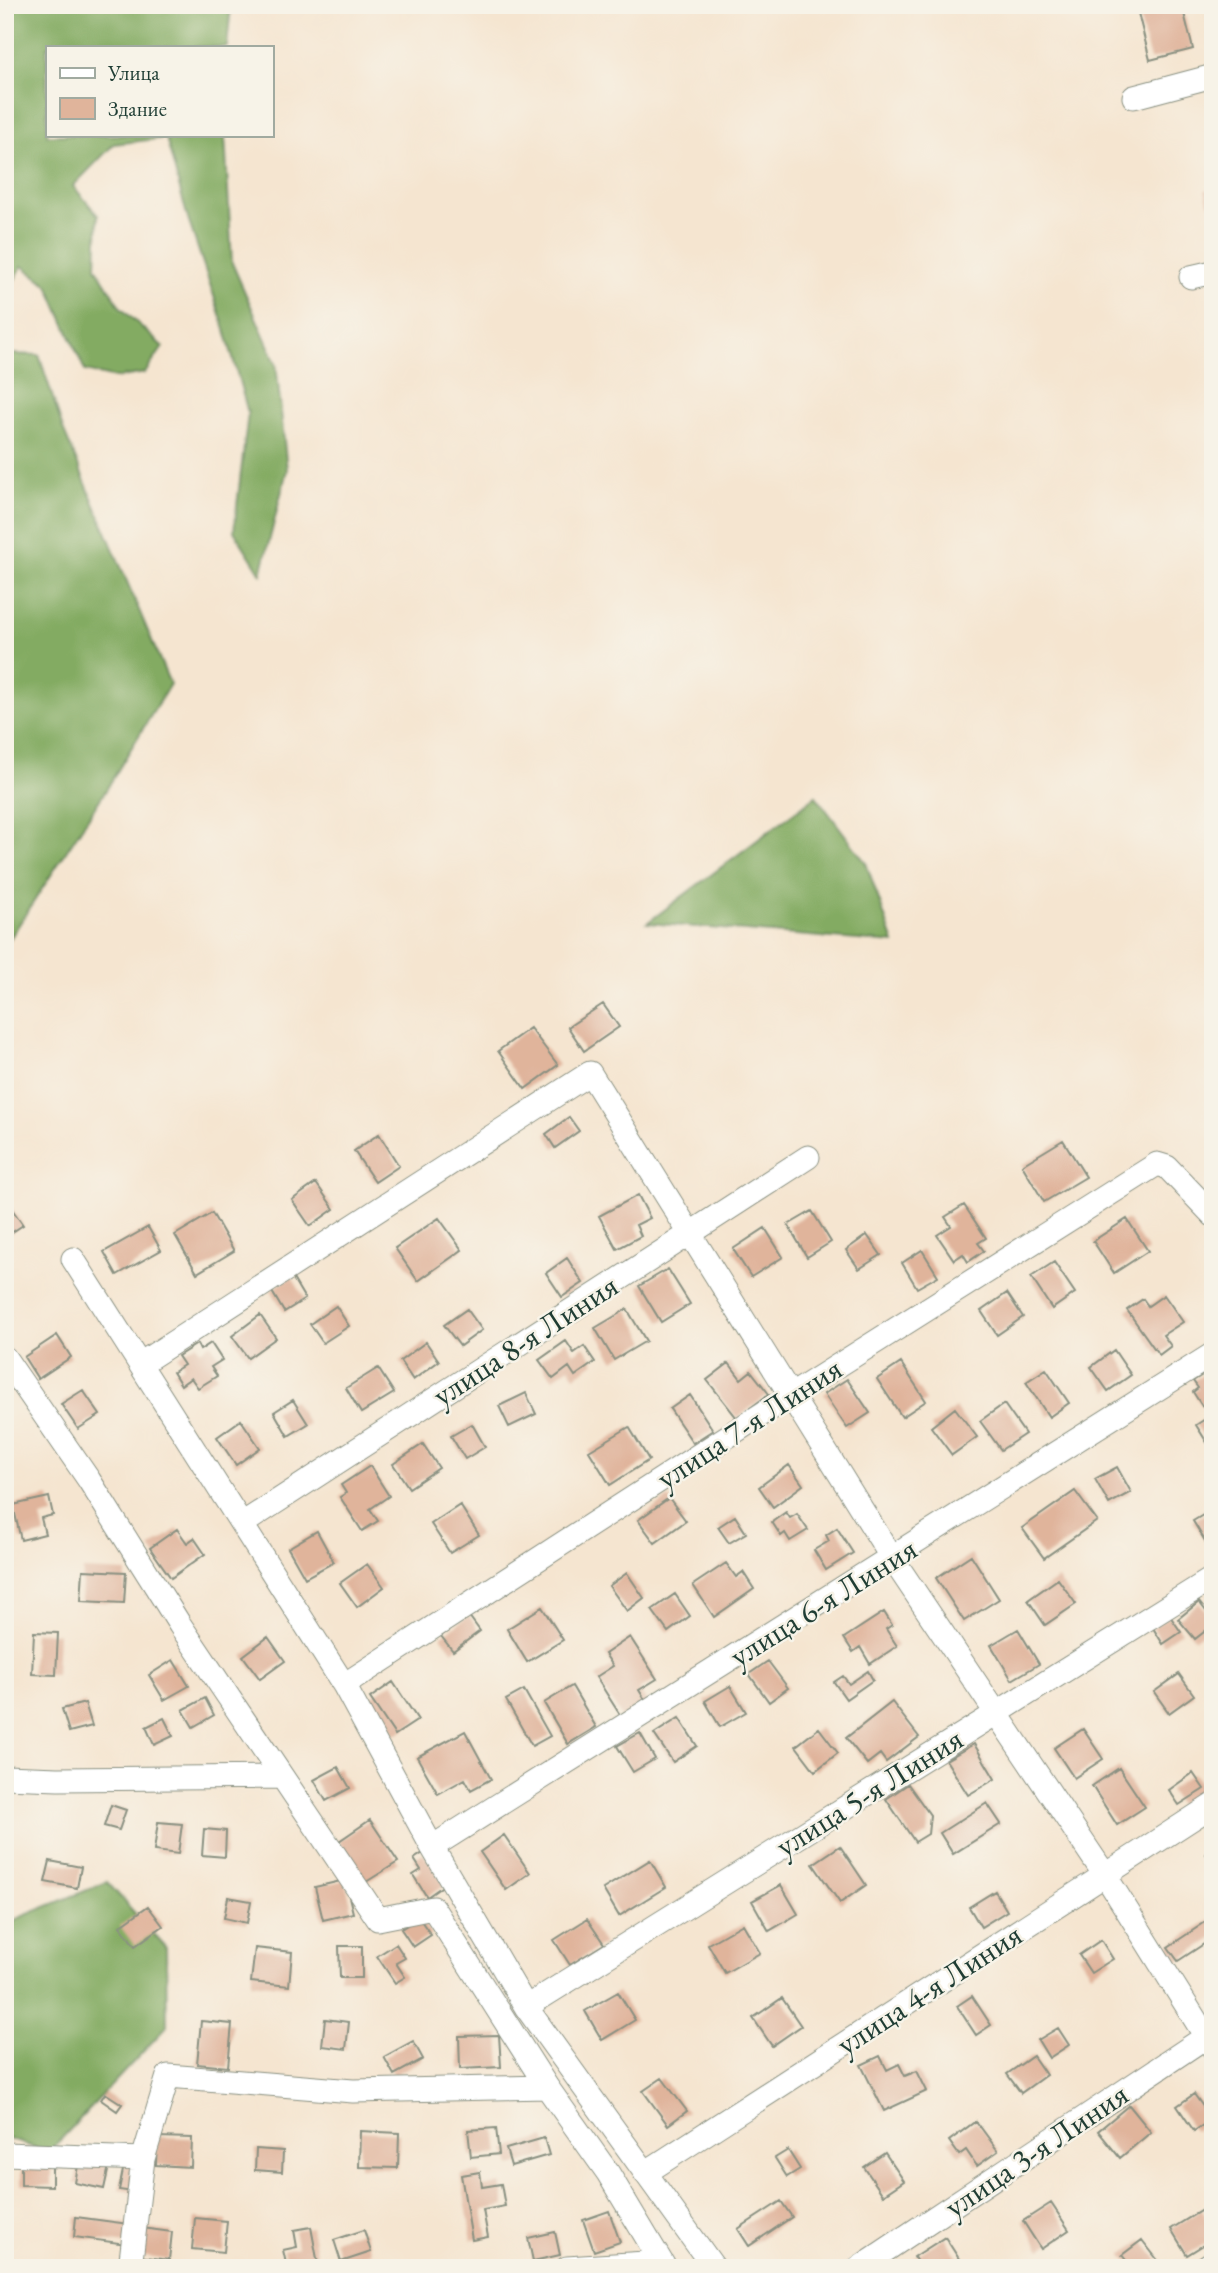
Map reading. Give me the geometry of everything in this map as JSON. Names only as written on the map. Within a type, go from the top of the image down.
[{"type":"street","points":[[1134,97],[1213,76]]},
{"type":"street","points":[[141,1364],[590,1073],[892,1558],[1105,1875],[1210,2039]]},
{"type":"street","name":"улица 8-я Линия","points":[[242,1524],[808,1157]]},
{"type":"street","name":"улица 7-я Линия","points":[[344,1685],[790,1396],[1157,1164],[1167,1167],[1213,1215]]},
{"type":"street","points":[[73,1259],[344,1685],[432,1847],[526,2007],[714,2268]]},
{"type":"street","name":"улица 6-я Линия","points":[[432,1847],[1213,1354]]},
{"type":"street","points":[[5,1358],[89,1480],[180,1625],[378,1919],[433,1908],[547,2087],[608,2174],[663,2265],[567,2268]]},
{"type":"street","name":"улица 5-я Линия","points":[[526,2007],[1213,1578]]},
{"type":"street","points":[[5,1777],[281,1777]]},
{"type":"street","name":"улица 4-я Линия","points":[[645,2173],[1213,1805]]},
{"type":"street","name":"улица 3-я Линия","points":[[859,2268],[1210,2039]]},
{"type":"street","points":[[130,2268],[143,2159],[168,2076],[353,2091],[547,2087]]},
{"type":"street","points":[[5,2154],[143,2159]]},
{"type":"street","points":[[1203,2268],[1213,2262]]},
{"type":"green space","points":[[5,5],[231,5],[227,46],[46,46],[46,136],[225,136],[232,263],[276,363],[287,470],[261,574],[234,531],[248,413],[166,138],[114,144],[73,186],[98,215],[96,267],[121,308],[163,347],[145,373],[115,378],[85,371],[48,285],[22,266],[5,297]]},
{"type":"green space","points":[[5,351],[7,354],[39,355],[63,429],[170,684],[106,790],[5,946]]},
{"type":"green space","points":[[816,796],[866,863],[894,943],[647,923]]},
{"type":"green space","points":[[107,1882],[166,1948],[167,2026],[49,2152],[5,2138],[5,1931],[18,1918]]},
{"type":"building","points":[[1136,5],[1182,5],[1193,49],[1150,60]]},
{"type":"building","points":[[1213,188],[1213,204],[1209,205],[1205,190]]},
{"type":"building","points":[[603,1004],[619,1027],[584,1051],[568,1027]]},
{"type":"building","points":[[530,1028],[558,1065],[525,1089],[498,1051]]},
{"type":"building","points":[[569,1117],[579,1131],[555,1148],[546,1134]]},
{"type":"building","points":[[379,1134],[399,1166],[375,1182],[354,1151]]},
{"type":"building","points":[[1063,1140],[1086,1177],[1044,1202],[1022,1165]]},
{"type":"building","points":[[316,1183],[334,1209],[310,1226],[292,1200]]},
{"type":"building","points":[[638,1195],[650,1218],[636,1225],[641,1236],[617,1249],[599,1216]]},
{"type":"building","points":[[5,1199],[23,1225],[5,1237]]},
{"type":"building","points":[[964,1205],[986,1238],[978,1243],[984,1251],[968,1262],[963,1254],[954,1260],[937,1235],[951,1226],[945,1217]]},
{"type":"building","points":[[812,1211],[831,1242],[807,1257],[788,1225]]},
{"type":"building","points":[[212,1213],[234,1251],[197,1273],[175,1235]]},
{"type":"building","points":[[439,1218],[462,1250],[418,1281],[395,1248]]},
{"type":"building","points":[[1127,1219],[1148,1251],[1114,1273],[1093,1241]]},
{"type":"building","points":[[148,1227],[161,1250],[117,1275],[104,1252]]},
{"type":"building","points":[[765,1228],[783,1257],[751,1277],[733,1249]]},
{"type":"building","points":[[867,1235],[881,1255],[859,1269],[846,1250]]},
{"type":"building","points":[[922,1250],[938,1276],[917,1288],[902,1263]]},
{"type":"building","points":[[567,1258],[583,1283],[562,1297],[546,1273]]},
{"type":"building","points":[[1054,1262],[1075,1293],[1052,1309],[1031,1277]]},
{"type":"building","points":[[668,1269],[690,1304],[661,1322],[639,1286]]},
{"type":"building","points":[[292,1277],[305,1299],[284,1312],[271,1290]]},
{"type":"building","points":[[1007,1293],[1023,1317],[997,1335],[981,1311]]},
{"type":"building","points":[[1164,1295],[1183,1322],[1163,1335],[1171,1346],[1159,1355],[1127,1310],[1143,1299],[1148,1306]]},
{"type":"building","points":[[336,1306],[349,1326],[323,1343],[310,1324]]},
{"type":"building","points":[[467,1309],[482,1330],[460,1346],[444,1325]]},
{"type":"building","points":[[627,1309],[646,1341],[614,1360],[595,1328]]},
{"type":"building","points":[[260,1315],[276,1338],[248,1358],[232,1336]]},
{"type":"building","points":[[57,1335],[71,1357],[38,1379],[24,1357]]},
{"type":"building","points":[[566,1341],[574,1353],[584,1346],[595,1362],[575,1376],[569,1367],[553,1379],[539,1360]]},
{"type":"building","points":[[426,1342],[439,1361],[413,1380],[400,1361]]},
{"type":"building","points":[[211,1343],[222,1360],[211,1367],[217,1376],[198,1388],[191,1378],[181,1385],[173,1372],[184,1365],[178,1356],[197,1344],[200,1350]]},
{"type":"building","points":[[1114,1350],[1131,1375],[1108,1391],[1091,1367]]},
{"type":"building","points":[[729,1363],[741,1379],[751,1371],[769,1394],[737,1418],[707,1380]]},
{"type":"building","points":[[901,1363],[926,1401],[902,1417],[877,1379]]},
{"type":"building","points":[[378,1368],[394,1393],[361,1413],[346,1388]]},
{"type":"building","points":[[1213,1368],[1213,1411],[1207,1402],[1202,1406],[1193,1392],[1198,1388],[1193,1381]]},
{"type":"building","points":[[1046,1369],[1069,1403],[1049,1417],[1026,1382]]},
{"type":"building","points":[[847,1379],[870,1413],[847,1428],[824,1394]]},
{"type":"building","points":[[83,1390],[100,1415],[78,1429],[61,1404]]},
{"type":"building","points":[[526,1393],[536,1414],[509,1427],[499,1406]]},
{"type":"building","points":[[690,1395],[713,1430],[693,1443],[670,1409]]},
{"type":"building","points":[[293,1400],[308,1424],[288,1436],[274,1412]]},
{"type":"building","points":[[1004,1404],[1025,1434],[1001,1450],[980,1421]]},
{"type":"building","points":[[955,1408],[977,1437],[952,1455],[931,1427]]},
{"type":"building","points":[[1213,1414],[1213,1452],[1196,1425]]},
{"type":"building","points":[[241,1420],[260,1448],[236,1465],[217,1437]]},
{"type":"building","points":[[472,1424],[485,1447],[465,1459],[451,1436]]},
{"type":"building","points":[[629,1427],[649,1460],[610,1485],[589,1451]]},
{"type":"building","points":[[423,1444],[439,1468],[409,1488],[393,1464]]},
{"type":"building","points":[[789,1465],[803,1485],[773,1507],[759,1487]]},
{"type":"building","points":[[370,1466],[389,1496],[370,1509],[378,1521],[362,1531],[340,1497],[346,1493],[341,1485]]},
{"type":"building","points":[[1117,1467],[1131,1492],[1109,1504],[1095,1479]]},
{"type":"building","points":[[1075,1491],[1097,1521],[1044,1558],[1022,1528]]},
{"type":"building","points":[[49,1497],[53,1515],[41,1518],[45,1534],[21,1540],[13,1505]]},
{"type":"building","points":[[669,1498],[686,1521],[655,1543],[638,1520]]},
{"type":"building","points":[[460,1505],[479,1535],[450,1553],[431,1524]]},
{"type":"building","points":[[1213,1509],[1213,1543],[1208,1546],[1193,1521]]},
{"type":"building","points":[[786,1512],[790,1518],[797,1514],[808,1530],[790,1541],[785,1533],[781,1536],[772,1522]]},
{"type":"building","points":[[735,1516],[746,1533],[729,1543],[718,1527]]},
{"type":"building","points":[[837,1528],[853,1553],[826,1570],[814,1550],[829,1541],[826,1535]]},
{"type":"building","points":[[177,1529],[187,1543],[194,1538],[205,1554],[171,1578],[150,1548]]},
{"type":"building","points":[[317,1531],[334,1562],[305,1578],[288,1548]]},
{"type":"building","points":[[971,1555],[999,1599],[964,1621],[936,1578]]},
{"type":"building","points":[[726,1563],[736,1577],[743,1572],[754,1589],[714,1617],[693,1585]]},
{"type":"building","points":[[367,1564],[384,1587],[357,1607],[340,1583]]},
{"type":"building","points":[[83,1570],[126,1572],[124,1603],[81,1601]]},
{"type":"building","points":[[627,1573],[644,1598],[627,1611],[609,1586]]},
{"type":"building","points":[[1058,1579],[1076,1604],[1045,1625],[1028,1600]]},
{"type":"building","points":[[675,1594],[690,1616],[668,1632],[652,1610]]},
{"type":"building","points":[[1199,1602],[1213,1620],[1213,1625],[1195,1639],[1178,1619]]},
{"type":"building","points":[[542,1607],[563,1640],[527,1662],[507,1629]]},
{"type":"building","points":[[884,1612],[892,1625],[886,1629],[897,1646],[870,1664],[860,1647],[853,1652],[844,1638]]},
{"type":"building","points":[[469,1616],[480,1631],[453,1651],[441,1636]]},
{"type":"building","points":[[1170,1616],[1181,1632],[1163,1644],[1153,1628]]},
{"type":"building","points":[[1018,1629],[1039,1664],[1012,1680],[991,1645]]},
{"type":"building","points":[[34,1632],[58,1633],[56,1675],[32,1674]]},
{"type":"building","points":[[268,1637],[285,1661],[260,1679],[243,1656]]},
{"type":"building","points":[[630,1637],[657,1679],[639,1690],[647,1703],[622,1718],[596,1677],[613,1666],[605,1654]]},
{"type":"building","points":[[173,1660],[189,1686],[164,1700],[149,1675]]},
{"type":"building","points":[[768,1661],[788,1688],[769,1702],[749,1674]]},
{"type":"building","points":[[868,1671],[873,1680],[846,1699],[834,1682],[843,1676],[849,1684]]},
{"type":"building","points":[[1179,1674],[1194,1695],[1169,1713],[1154,1692]]},
{"type":"building","points":[[393,1682],[418,1720],[395,1735],[370,1698]]},
{"type":"building","points":[[572,1686],[596,1727],[568,1744],[544,1703]]},
{"type":"building","points":[[730,1686],[746,1712],[720,1727],[705,1701]]},
{"type":"building","points":[[524,1690],[550,1736],[532,1746],[506,1700]]},
{"type":"building","points":[[205,1698],[214,1715],[193,1727],[183,1710]]},
{"type":"building","points":[[892,1702],[919,1737],[886,1762],[880,1754],[867,1764],[846,1738]]},
{"type":"building","points":[[85,1703],[92,1726],[69,1732],[62,1709]]},
{"type":"building","points":[[164,1718],[173,1736],[154,1745],[146,1727]]},
{"type":"building","points":[[679,1718],[697,1746],[673,1762],[654,1734]]},
{"type":"building","points":[[819,1728],[838,1753],[815,1771],[796,1746]]},
{"type":"building","points":[[1083,1729],[1103,1759],[1074,1778],[1054,1748]]},
{"type":"building","points":[[465,1731],[491,1779],[471,1790],[465,1779],[438,1794],[417,1757]]},
{"type":"building","points":[[640,1733],[655,1759],[633,1772],[617,1746]]},
{"type":"building","points":[[974,1744],[995,1779],[968,1795],[946,1760]]},
{"type":"building","points":[[338,1767],[350,1788],[326,1801],[314,1780]]},
{"type":"building","points":[[1119,1768],[1145,1807],[1117,1825],[1092,1786]]},
{"type":"building","points":[[1193,1773],[1204,1789],[1179,1805],[1169,1790]]},
{"type":"building","points":[[908,1784],[930,1815],[928,1834],[915,1842],[886,1799]]},
{"type":"building","points":[[987,1803],[1001,1824],[953,1854],[940,1833]]},
{"type":"building","points":[[111,1805],[126,1810],[119,1830],[104,1826]]},
{"type":"building","points":[[370,1820],[398,1862],[366,1882],[339,1841]]},
{"type":"building","points":[[158,1822],[182,1824],[178,1854],[154,1851]]},
{"type":"building","points":[[204,1829],[226,1831],[225,1857],[202,1855]]},
{"type":"building","points":[[504,1835],[530,1873],[506,1890],[480,1852]]},
{"type":"building","points":[[840,1846],[866,1885],[840,1903],[813,1864]]},
{"type":"building","points":[[1213,1849],[1213,1863],[1206,1854]]},
{"type":"building","points":[[423,1853],[444,1885],[427,1897],[413,1875],[421,1870],[414,1859]]},
{"type":"building","points":[[650,1860],[666,1887],[619,1916],[603,1889]]},
{"type":"building","points":[[50,1861],[81,1867],[77,1888],[45,1882]]},
{"type":"building","points":[[345,1880],[353,1913],[323,1920],[315,1887]]},
{"type":"building","points":[[781,1885],[798,1914],[769,1931],[752,1901]]},
{"type":"building","points":[[995,1891],[1007,1911],[981,1927],[969,1907]]},
{"type":"building","points":[[228,1897],[251,1901],[247,1923],[224,1918]]},
{"type":"building","points":[[148,1906],[163,1926],[135,1946],[120,1926]]},
{"type":"building","points":[[1213,1917],[1213,1938],[1178,1961],[1168,1947]]},
{"type":"building","points":[[419,1918],[431,1935],[413,1947],[401,1929]]},
{"type":"building","points":[[587,1919],[604,1944],[570,1965],[554,1940]]},
{"type":"building","points":[[743,1924],[760,1953],[725,1973],[708,1944]]},
{"type":"building","points":[[1101,1940],[1113,1959],[1091,1973],[1079,1955]]},
{"type":"building","points":[[396,1944],[405,1958],[396,1963],[405,1977],[395,1983],[377,1956]]},
{"type":"building","points":[[339,1946],[362,1946],[362,1978],[340,1978]]},
{"type":"building","points":[[255,1948],[292,1952],[289,1986],[251,1982]]},
{"type":"building","points":[[618,1992],[635,2020],[602,2040],[585,2011]]},
{"type":"building","points":[[972,1996],[991,2025],[976,2035],[957,2006]]},
{"type":"building","points":[[782,1998],[801,2026],[772,2046],[753,2018]]},
{"type":"building","points":[[325,2019],[349,2022],[346,2049],[322,2046]]},
{"type":"building","points":[[201,2021],[232,2024],[228,2067],[197,2064]]},
{"type":"building","points":[[1058,2028],[1069,2045],[1049,2058],[1038,2040]]},
{"type":"building","points":[[499,2035],[501,2067],[460,2069],[459,2036]]},
{"type":"building","points":[[413,2041],[423,2059],[394,2075],[384,2057]]},
{"type":"building","points":[[880,2056],[887,2070],[899,2064],[905,2076],[917,2071],[927,2091],[884,2111],[861,2065]]},
{"type":"building","points":[[1033,2056],[1046,2075],[1021,2093],[1007,2074]]},
{"type":"building","points":[[662,2078],[687,2111],[668,2125],[643,2091]]},
{"type":"building","points":[[105,2093],[122,2104],[117,2111],[101,2100]]},
{"type":"building","points":[[1194,2094],[1212,2119],[1194,2131],[1177,2106]]},
{"type":"building","points":[[1129,2105],[1151,2132],[1120,2158],[1098,2131]]},
{"type":"building","points":[[976,2121],[998,2151],[977,2166],[966,2150],[959,2155],[949,2141]]},
{"type":"building","points":[[496,2128],[499,2154],[471,2157],[468,2130]]},
{"type":"building","points":[[360,2131],[399,2133],[398,2168],[359,2167]]},
{"type":"building","points":[[157,2137],[192,2138],[191,2167],[156,2165]]},
{"type":"building","points":[[544,2138],[549,2155],[511,2166],[506,2149]]},
{"type":"building","points":[[256,2149],[283,2151],[282,2172],[255,2170]]},
{"type":"building","points":[[788,2150],[800,2169],[787,2177],[775,2158]]},
{"type":"building","points":[[885,2153],[904,2181],[883,2195],[864,2167]]},
{"type":"building","points":[[79,2160],[109,2166],[104,2189],[75,2183]]},
{"type":"building","points":[[21,2165],[52,2166],[52,2186],[21,2185]]},
{"type":"building","points":[[124,2165],[138,2167],[133,2192],[119,2190]]},
{"type":"building","points":[[480,2172],[482,2187],[501,2184],[505,2206],[483,2210],[488,2237],[472,2240],[461,2175]]},
{"type":"building","points":[[781,2201],[792,2217],[749,2246],[738,2229]]},
{"type":"building","points":[[1051,2203],[1069,2230],[1041,2249],[1023,2221]]},
{"type":"building","points":[[1202,2210],[1213,2228],[1213,2239],[1187,2255],[1171,2229]]},
{"type":"building","points":[[609,2211],[620,2242],[594,2251],[583,2220]]},
{"type":"building","points":[[76,2217],[129,2224],[126,2244],[74,2237]]},
{"type":"building","points":[[195,2218],[227,2221],[224,2252],[192,2249]]},
{"type":"building","points":[[311,2227],[318,2264],[287,2268],[283,2250],[297,2247],[294,2230]]},
{"type":"building","points":[[142,2228],[172,2232],[169,2260],[138,2256]]},
{"type":"building","points":[[364,2230],[371,2252],[341,2262],[334,2240]]},
{"type":"building","points":[[555,2232],[560,2255],[533,2261],[528,2238]]},
{"type":"building","points":[[945,2237],[961,2262],[952,2268],[920,2268],[914,2257]]},
{"type":"building","points":[[1142,2240],[1160,2263],[1154,2268],[1132,2268],[1122,2255]]}]
